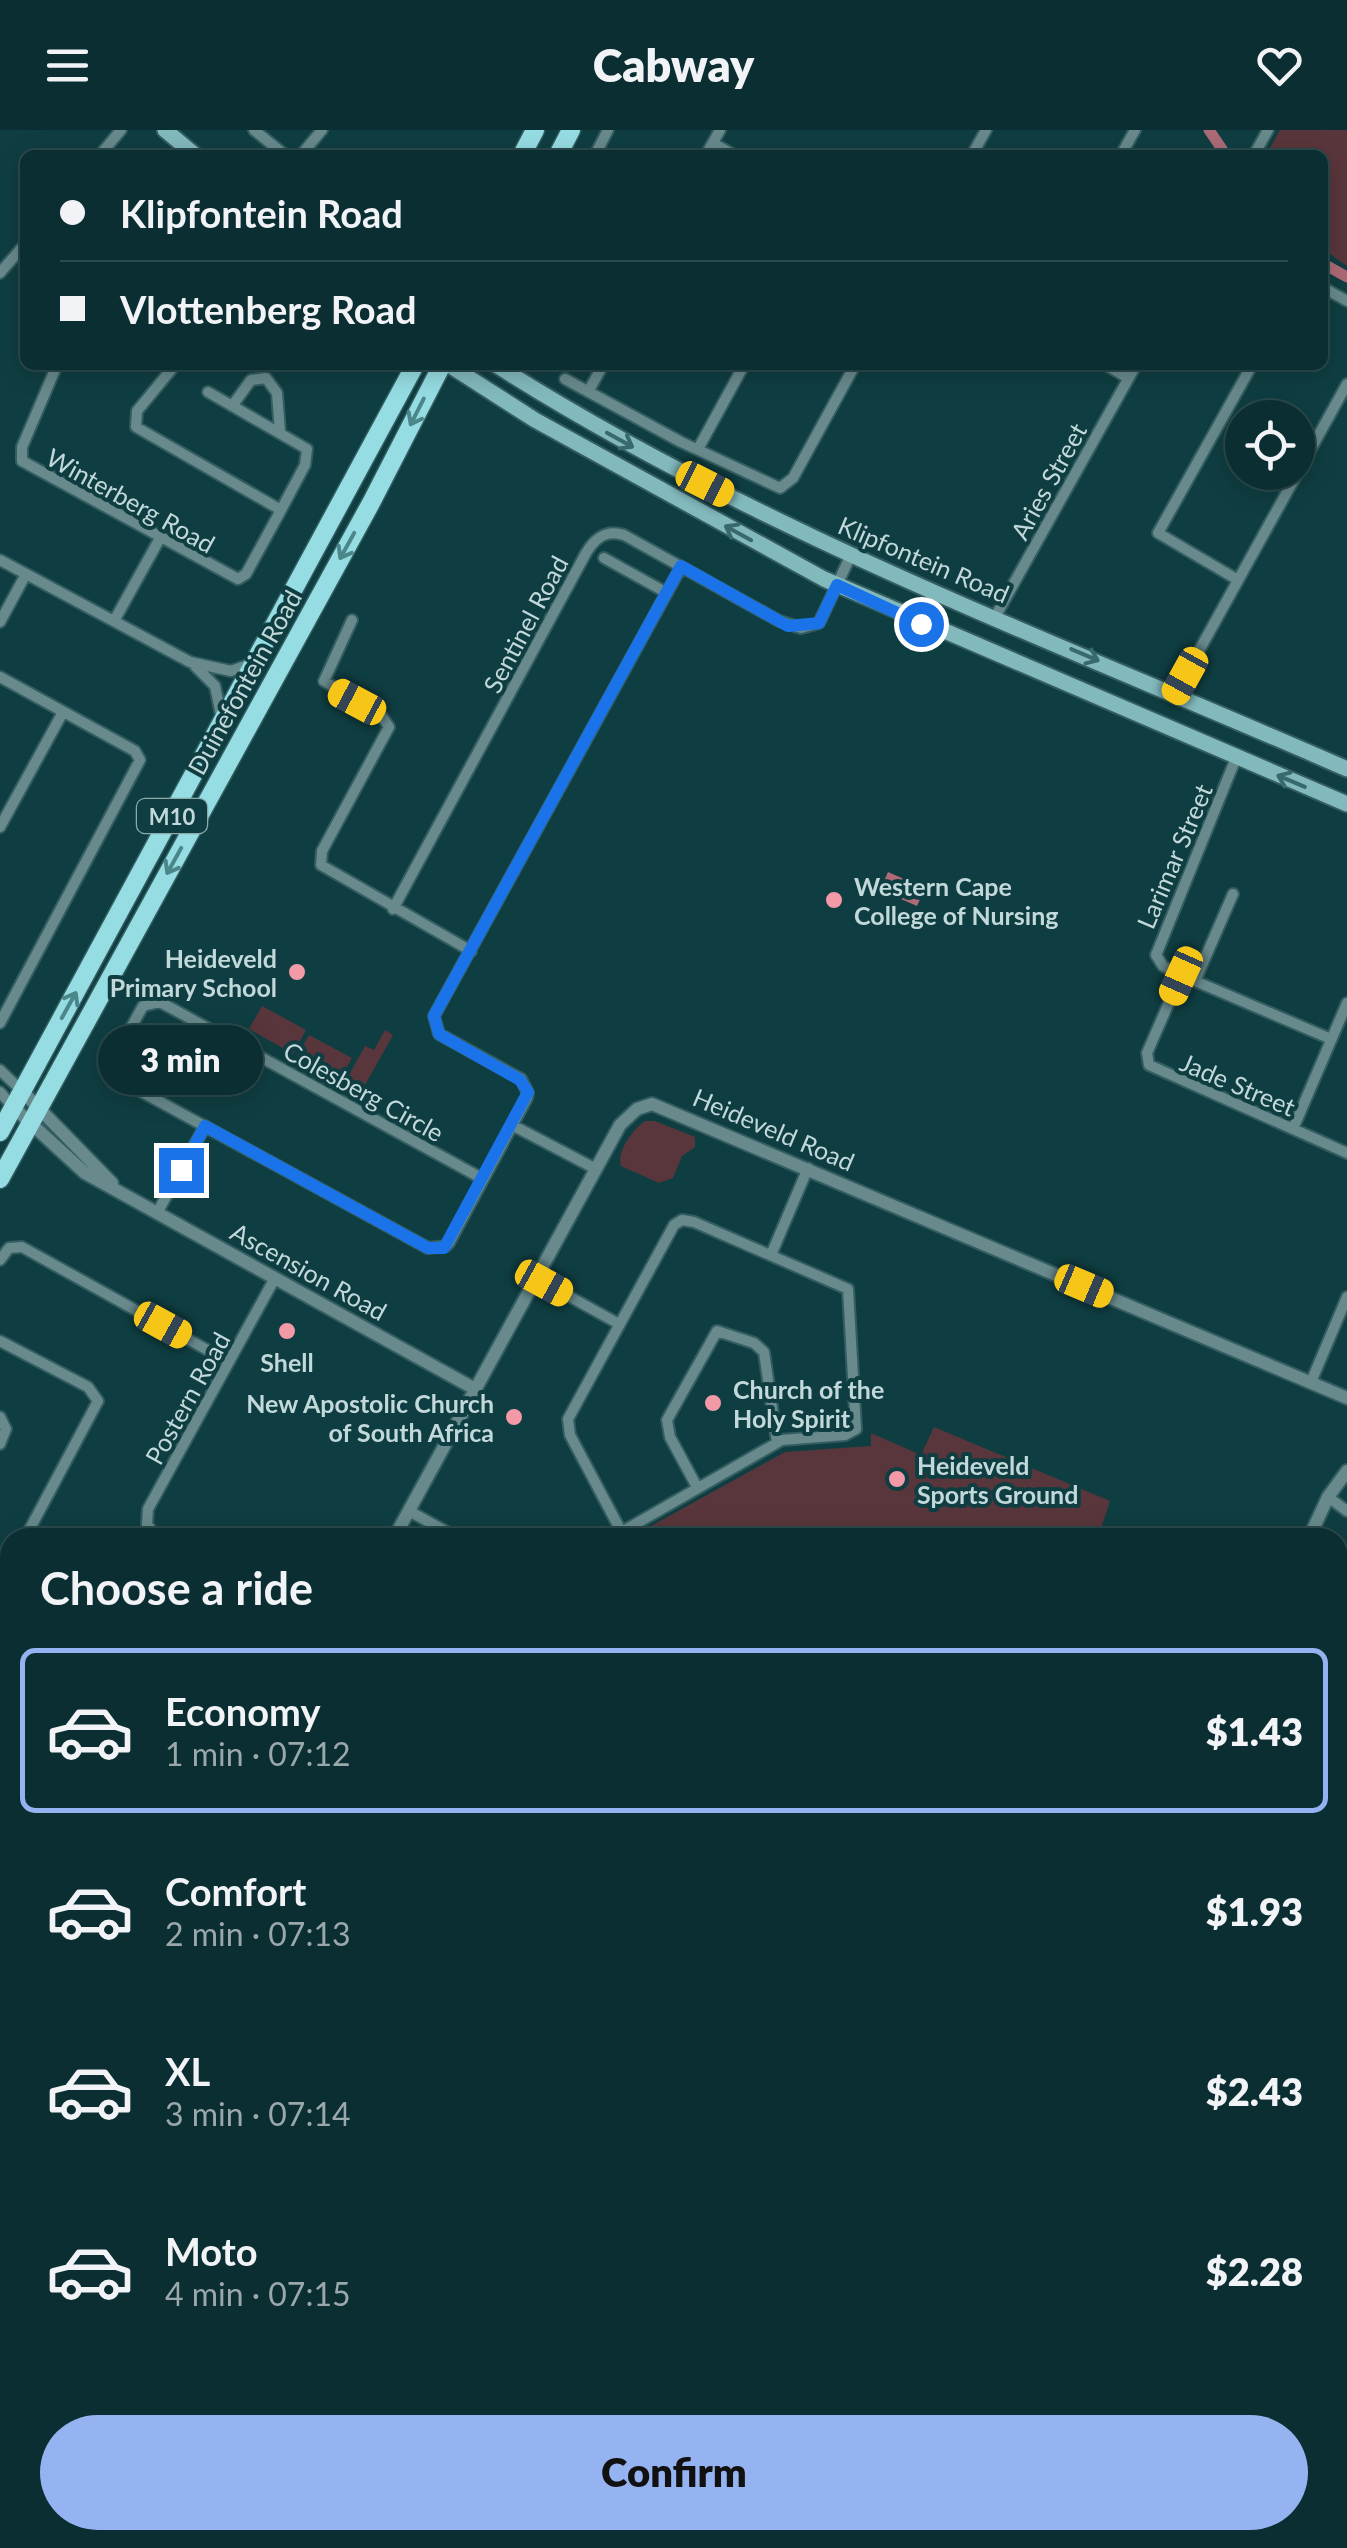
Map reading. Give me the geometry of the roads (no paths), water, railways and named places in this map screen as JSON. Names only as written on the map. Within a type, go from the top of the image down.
[{"type":"main road","points":[[165,130],[190,150]]},
{"type":"main road","name":"Duinefontein Road","points":[[0,1132],[412,370]]},
{"type":"main road","name":"Duinefontein Road","points":[[0,1179],[352,538],[439,370]]},
{"type":"main road","points":[[458,370],[589,452],[837,585],[1347,803]]},
{"type":"main road","name":"Klipfontein Road","points":[[504,370],[641,452],[851,555],[1347,769]]},
{"type":"street","points":[[104,150],[120,130]]},
{"type":"street","points":[[254,130],[279,150]]},
{"type":"street","points":[[305,150],[322,130]]},
{"type":"street","points":[[709,150],[720,130]]},
{"type":"street","points":[[713,143],[725,150]]},
{"type":"street","points":[[0,273],[20,250]]},
{"type":"street","name":"Winterberg Road","points":[[55,370],[22,447],[22,461],[160,540],[238,579],[246,574],[281,510]]},
{"type":"street","points":[[171,370],[137,411],[136,427],[281,510],[308,452],[208,392]]},
{"type":"street","points":[[588,392],[600,370]]},
{"type":"street","points":[[698,449],[741,370]]},
{"type":"street","points":[[565,379],[765,484],[784,487],[793,478],[852,370]]},
{"type":"street","points":[[1114,370],[1128,378]]},
{"type":"street","name":"Aries Street","points":[[995,617],[1133,370]]},
{"type":"street","points":[[1238,580],[1158,533],[1249,370]]},
{"type":"street","points":[[232,406],[250,380],[266,378],[277,393],[280,432]]},
{"type":"street","points":[[1175,694],[1347,384]]},
{"type":"street","name":"Sentinel Road","points":[[393,908],[591,545],[603,535],[620,534],[778,621],[801,628],[819,623],[851,555]]},
{"type":"street","points":[[114,621],[160,540]]},
{"type":"street","points":[[604,558],[666,593]]},
{"type":"street","points":[[0,560],[190,662],[216,686],[221,726]]},
{"type":"street","points":[[483,1179],[527,1098],[526,1084],[439,1034],[434,1024],[681,566]]},
{"type":"street","points":[[0,622],[26,574]]},
{"type":"street","points":[[352,620],[324,680],[381,715],[389,727],[320,860],[328,872],[471,951]]},
{"type":"street","points":[[190,662],[231,671],[256,662]]},
{"type":"street","points":[[0,677],[135,751],[140,764],[0,1023]]},
{"type":"street","points":[[0,827],[63,712]]},
{"type":"street","name":"Larimar Street","points":[[1181,976],[1159,962],[1156,949],[1236,758]]},
{"type":"street","points":[[1194,981],[1233,894]]},
{"type":"street","points":[[1181,976],[1331,1039]]},
{"type":"street","name":"Jade Street","points":[[1181,976],[1147,1053],[1149,1066],[1347,1153]]},
{"type":"street","name":"Colesberg Circle","points":[[150,1002],[160,1002],[483,1179],[448,1243],[440,1250],[428,1248],[205,1126],[120,1080],[114,1072],[114,1057],[150,1002]]},
{"type":"street","points":[[1293,1129],[1347,1003]]},
{"type":"street","points":[[0,1070],[18,1099]]},
{"type":"street","points":[[0,1092],[18,1099]]},
{"type":"street","name":"Ascension Road","points":[[18,1099],[38,1106],[120,1192]]},
{"type":"street","name":"Ascension Road","points":[[18,1099],[29,1124],[79,1169],[476,1389]]},
{"type":"street","name":"Heideveld Road","points":[[399,1528],[627,1116],[652,1104],[1347,1398]]},
{"type":"street","points":[[512,1125],[596,1169]]},
{"type":"street","points":[[157,1212],[205,1126]]},
{"type":"street","points":[[772,1255],[808,1168]]},
{"type":"street","points":[[613,1528],[568,1426],[570,1412],[679,1220],[694,1222],[845,1286],[851,1293],[856,1428],[846,1435],[776,1442],[626,1528]]},
{"type":"street","points":[[0,1260],[9,1248],[22,1247],[229,1362]]},
{"type":"street","name":"Postern Road","points":[[150,1528],[148,1509],[276,1278]]},
{"type":"street","points":[[536,1278],[619,1324]]},
{"type":"street","points":[[1311,1382],[1347,1297]]},
{"type":"street","points":[[697,1487],[670,1438],[667,1420],[715,1332],[722,1330],[764,1352],[776,1442]]},
{"type":"street","points":[[0,1340],[88,1388],[98,1401],[30,1528]]},
{"type":"street","points":[[0,1417],[6,1429],[0,1444]]},
{"type":"street","points":[[1314,1528],[1328,1497],[1347,1471]]},
{"type":"street","points":[[1328,1497],[1347,1511]]},
{"type":"street","points":[[408,1511],[439,1528]]},
{"type":"waterway","points":[[1209,130],[1223,150]]},
{"type":"waterway","points":[[1328,266],[1347,277]]},
{"type":"place","name":"Western Cape College of Nursing","points":[[834,900]]},
{"type":"place","name":"Heideveld Primary School","points":[[297,972]]},
{"type":"place","name":"Shell","points":[[287,1331]]},
{"type":"place","name":"Church of the Holy Spirit","points":[[713,1403]]},
{"type":"place","name":"New Apostolic Church of South Africa","points":[[514,1417]]},
{"type":"place","name":"Heideveld Sports Ground","points":[[897,1479]]}]
